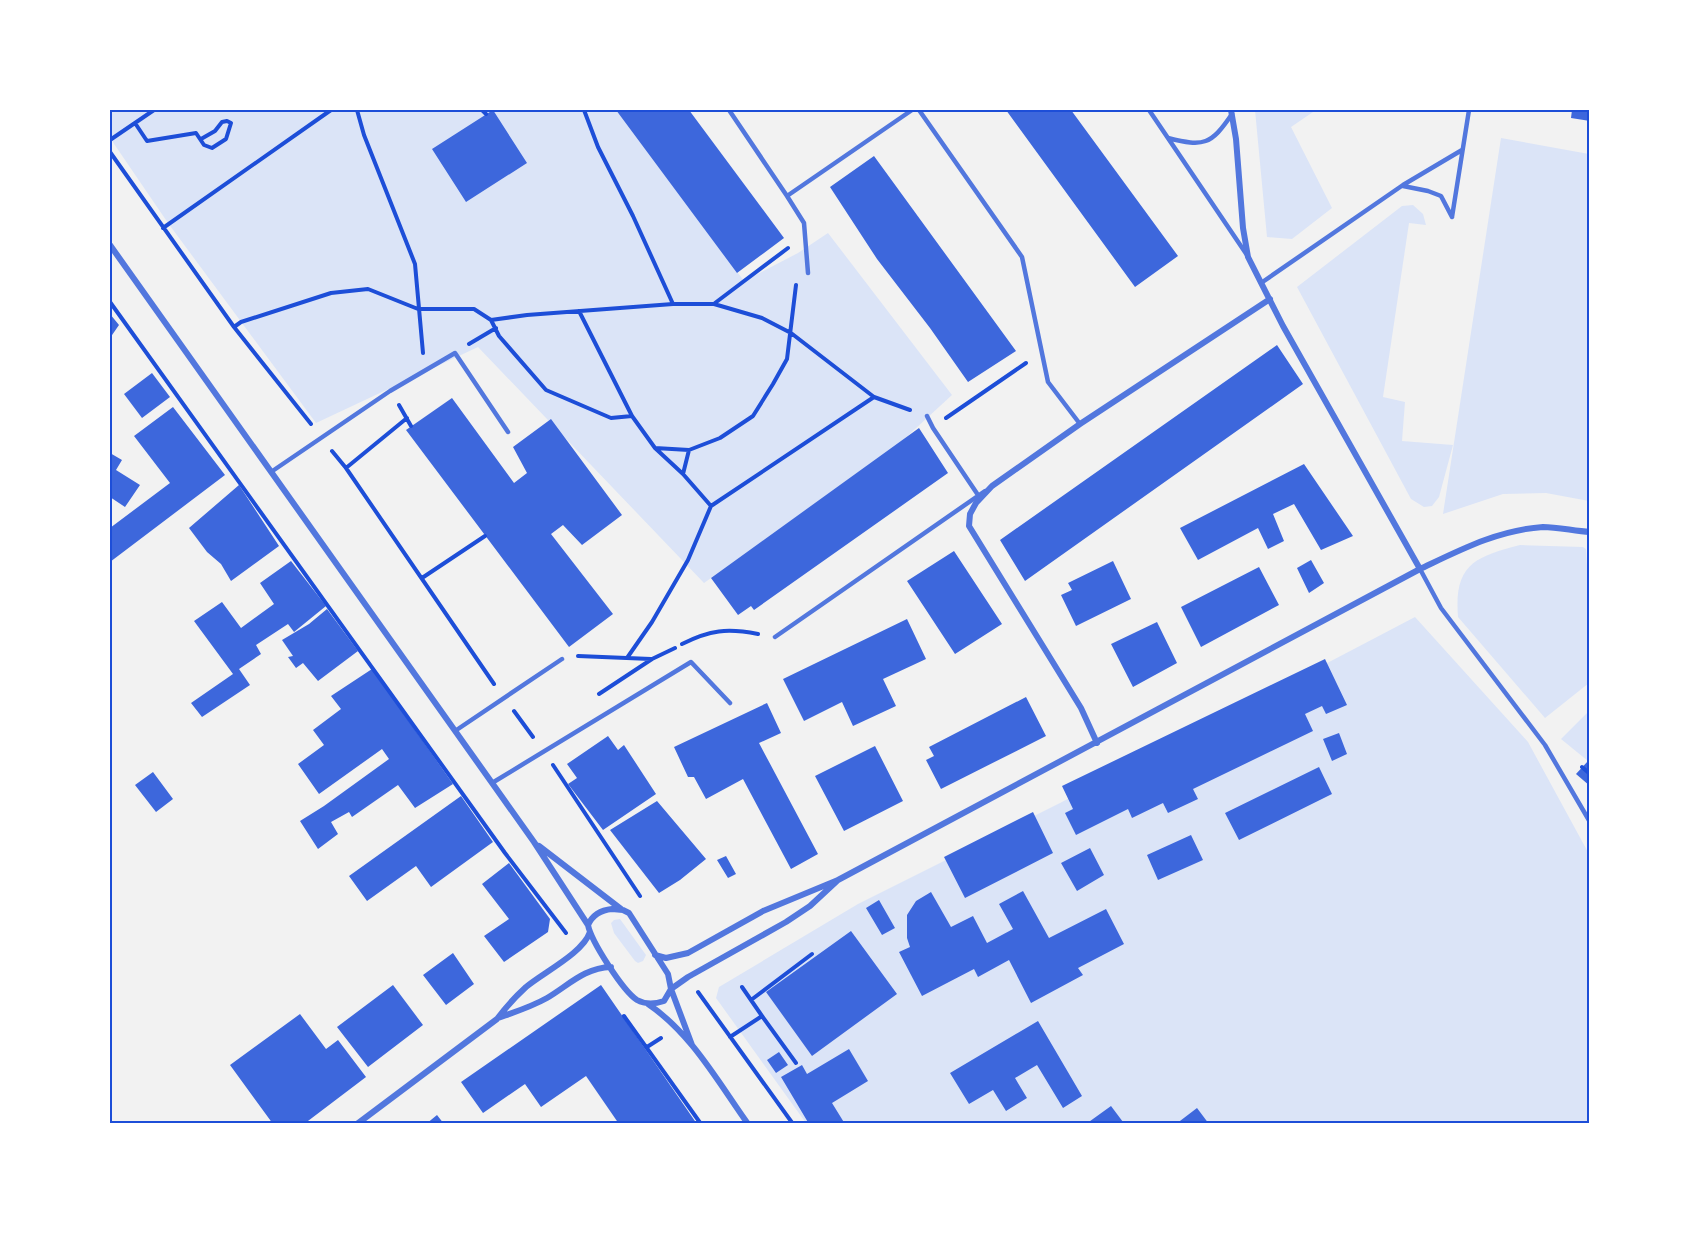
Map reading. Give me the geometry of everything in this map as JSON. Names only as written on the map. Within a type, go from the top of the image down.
[{"type":"street","points":[[1231,112],[1248,257],[1283,326],[1420,569]]},
{"type":"street","points":[[110,244],[534,842],[611,967],[629,992],[638,1001],[647,1004],[672,1023],[692,1045],[748,1124]]},
{"type":"street","points":[[1096,743],[1081,708],[969,526],[970,514],[976,503],[992,486],[1080,424],[1270,298]]},
{"type":"street","points":[[655,956],[666,958],[688,953],[763,911],[838,880],[1420,569],[1481,540],[1515,531],[1545,527],[1590,532]]},
{"type":"street","points":[[534,842],[629,913],[635,920],[668,974],[671,989],[692,1045]]},
{"type":"street","points":[[647,1004],[664,1001],[671,989],[688,976],[802,911],[838,880]]},
{"type":"street","points":[[357,1124],[497,1019],[528,985],[584,944],[591,917],[603,910],[623,910]]},
{"type":"street","points":[[497,1019],[548,997],[581,974],[600,967],[611,967]]},
{"type":"lane","points":[[729,110],[804,223],[808,273]]},
{"type":"lane","points":[[787,196],[912,110]]},
{"type":"lane","points":[[919,110],[1022,257],[1048,382],[1080,424]]},
{"type":"lane","points":[[1149,110],[1248,257]]},
{"type":"lane","points":[[1403,186],[1441,196],[1452,217],[1469,110]]},
{"type":"lane","points":[[1168,138],[1188,143],[1207,141],[1218,134],[1231,112]]},
{"type":"lane","points":[[1261,283],[1403,186],[1462,150]]},
{"type":"lane","points":[[271,472],[390,391],[455,352],[508,432]]},
{"type":"lane","points":[[927,416],[978,495]]},
{"type":"lane","points":[[776,637],[992,486]]},
{"type":"lane","points":[[1420,569],[1441,608],[1545,745],[1590,822]]},
{"type":"lane","points":[[455,731],[562,659]]},
{"type":"lane","points":[[492,783],[691,662],[730,703]]},
{"type":"path","points":[[110,140],[154,110]]},
{"type":"path","points":[[163,228],[331,110]]},
{"type":"path","points":[[357,110],[364,135],[415,264],[425,370]]},
{"type":"path","points":[[483,110],[486,114]]},
{"type":"path","points":[[584,110],[598,147],[633,216],[673,304]]},
{"type":"path","points":[[135,123],[147,141],[196,133],[204,145],[215,148],[226,139],[231,123],[222,122],[215,131],[201,139]]},
{"type":"path","points":[[110,152],[234,327],[346,468],[503,697],[543,750],[646,906]]},
{"type":"path","points":[[714,304],[805,235]]},
{"type":"path","points":[[655,448],[689,450],[720,438],[753,416],[787,359],[796,280]]},
{"type":"path","points":[[234,327],[241,322],[331,293],[368,289],[418,309],[474,309],[491,320],[499,336],[546,390],[611,418],[632,416]]},
{"type":"path","points":[[110,302],[498,844],[570,938]]},
{"type":"path","points":[[491,320],[673,304],[714,304],[762,318],[791,333],[874,397],[927,416]]},
{"type":"path","points":[[579,311],[632,416],[655,448],[683,474],[711,506]]},
{"type":"path","points":[[455,352],[496,328]]},
{"type":"path","points":[[933,428],[1042,352]]},
{"type":"path","points":[[627,658],[652,622],[688,560],[711,506],[874,397]]},
{"type":"path","points":[[346,468],[407,418]]},
{"type":"path","points":[[683,474],[689,450]]},
{"type":"path","points":[[422,578],[486,536]]},
{"type":"path","points":[[562,659],[572,656],[652,659]]},
{"type":"path","points":[[1582,767],[1590,774]]},
{"type":"path","points":[[750,1000],[812,954]]},
{"type":"path","points":[[742,987],[796,1063]]},
{"type":"path","points":[[698,991],[793,1124]]},
{"type":"path","points":[[704,1013],[710,1010]]},
{"type":"path","points":[[622,1013],[701,1124]]},
{"type":"path","points":[[730,1037],[762,1016]]},
{"type":"path","points":[[647,1047],[654,1042]]},
{"type":"shaded area","points":[[110,110],[616,110],[744,281],[798,253],[828,233],[952,395],[902,441],[704,583],[478,347],[316,423],[168,223],[110,138]]},
{"type":"shaded area","points":[[1255,110],[1316,110],[1291,127],[1332,208],[1292,239],[1267,237]]},
{"type":"shaded area","points":[[1501,138],[1589,154],[1589,501],[1546,493],[1503,494],[1443,514]]},
{"type":"shaded area","points":[[1413,205],[1423,214],[1426,225],[1409,223],[1383,397],[1405,402],[1402,441],[1453,445],[1439,497],[1432,506],[1424,507],[1411,499],[1297,287],[1402,206]]},
{"type":"shaded area","points":[[1520,545],[1583,547],[1586,549],[1587,566],[1589,566],[1589,683],[1545,718],[1458,617],[1460,586],[1470,566],[1490,554]]},
{"type":"shaded area","points":[[1415,617],[1528,742],[1589,854],[1589,1123],[806,1123],[716,998],[719,987],[858,904],[1060,803]]},
{"type":"shaded area","points":[[1589,711],[1590,758],[1588,761],[1561,739]]},
{"type":"shaded area","points":[[620,919],[646,955],[643,961],[638,963],[635,961],[614,933],[611,923]]},
{"type":"building","points":[[493,110],[527,163],[466,202],[432,149]]},
{"type":"building","points":[[616,110],[689,110],[784,238],[737,273]]},
{"type":"building","points":[[1006,110],[1071,110],[1178,256],[1135,287]]},
{"type":"building","points":[[1572,110],[1590,110],[1590,121],[1571,118]]},
{"type":"building","points":[[874,156],[1016,351],[968,382],[877,259],[830,187]]},
{"type":"building","points":[[110,314],[119,325],[110,338]]},
{"type":"building","points":[[1277,345],[1303,384],[1025,581],[1000,540]]},
{"type":"building","points":[[152,373],[170,397],[142,418],[124,394]]},
{"type":"building","points":[[452,398],[514,483],[527,473],[513,447],[551,419],[622,515],[582,545],[563,525],[551,534],[613,614],[569,647],[406,430]]},
{"type":"building","points":[[173,407],[225,475],[110,562],[110,528],[170,483],[134,436]]},
{"type":"building","points":[[919,428],[948,473],[754,610],[751,606],[738,615],[711,578]]},
{"type":"building","points":[[110,453],[122,460],[116,470],[140,485],[125,507],[110,497]]},
{"type":"building","points":[[1304,464],[1353,536],[1321,550],[1294,504],[1273,514],[1284,541],[1268,549],[1258,528],[1198,560],[1180,528]]},
{"type":"building","points":[[239,485],[279,546],[231,581],[221,564],[207,552],[189,528]]},
{"type":"building","points":[[954,551],[1002,624],[955,654],[907,581]]},
{"type":"building","points":[[1311,560],[1324,583],[1309,593],[1297,568]]},
{"type":"building","points":[[291,561],[326,606],[294,632],[288,624],[256,645],[261,654],[239,669],[250,685],[202,717],[191,703],[233,674],[194,621],[222,602],[241,628],[274,604],[260,583]]},
{"type":"building","points":[[1113,561],[1131,599],[1076,626],[1061,595],[1072,590],[1068,583]]},
{"type":"building","points":[[1259,567],[1279,605],[1201,647],[1181,607]]},
{"type":"building","points":[[327,609],[358,651],[318,681],[303,663],[296,668],[288,657],[293,656],[282,640],[309,624]]},
{"type":"building","points":[[907,619],[926,659],[883,679],[896,706],[853,726],[842,702],[804,721],[783,679]]},
{"type":"building","points":[[1157,622],[1177,663],[1133,687],[1111,644]]},
{"type":"building","points":[[1325,659],[1347,705],[1326,714],[1322,706],[1305,714],[1313,731],[1193,789],[1198,799],[1168,813],[1163,803],[1132,818],[1128,809],[1076,835],[1065,813],[1073,809],[1062,786]]},
{"type":"building","points":[[372,669],[453,784],[415,808],[398,785],[352,817],[349,812],[331,822],[338,834],[318,849],[300,821],[389,759],[382,749],[319,794],[298,764],[324,745],[313,730],[341,709],[331,696]]},
{"type":"building","points":[[1026,697],[1046,736],[941,789],[926,760],[934,756],[929,747]]},
{"type":"building","points":[[767,703],[781,733],[759,743],[818,854],[791,869],[743,779],[706,799],[694,777],[688,777],[674,747]]},
{"type":"building","points":[[1339,733],[1347,754],[1332,761],[1323,739]]},
{"type":"building","points":[[608,736],[618,750],[624,745],[656,794],[603,830],[568,784],[577,778],[567,764]]},
{"type":"building","points":[[875,746],[903,801],[844,831],[815,776]]},
{"type":"building","points":[[1588,761],[1590,763],[1590,786],[1576,774]]},
{"type":"building","points":[[1319,767],[1332,794],[1239,840],[1225,813]]},
{"type":"building","points":[[153,772],[173,799],[156,812],[135,785]]},
{"type":"building","points":[[461,796],[493,842],[431,887],[416,866],[367,901],[349,876]]},
{"type":"building","points":[[657,801],[706,859],[659,893],[610,830]]},
{"type":"building","points":[[1033,812],[1053,853],[965,898],[944,857]]},
{"type":"building","points":[[1191,835],[1203,860],[1158,880],[1147,855]]},
{"type":"building","points":[[1090,848],[1104,875],[1077,891],[1061,863]]},
{"type":"building","points":[[726,856],[736,874],[728,878],[717,860]]},
{"type":"building","points":[[509,863],[550,919],[548,932],[504,962],[484,936],[509,919],[482,884]]},
{"type":"building","points":[[1023,891],[1049,938],[1106,909],[1124,944],[1078,968],[1083,975],[1031,1003],[1009,960],[978,977],[974,969],[922,996],[899,952],[910,947],[907,938],[907,915],[916,901],[931,892],[951,927],[973,916],[987,943],[1013,929],[999,904]]},
{"type":"building","points":[[879,900],[895,928],[882,935],[866,908]]},
{"type":"building","points":[[851,931],[897,994],[812,1056],[766,992]]},
{"type":"building","points":[[453,953],[474,984],[446,1005],[423,975]]},
{"type":"building","points":[[393,985],[423,1025],[368,1067],[337,1027]]},
{"type":"building","points":[[601,985],[697,1124],[619,1124],[586,1076],[541,1107],[525,1084],[483,1113],[461,1082]]},
{"type":"building","points":[[300,1014],[326,1049],[338,1040],[366,1077],[304,1124],[273,1124],[230,1065]]},
{"type":"building","points":[[1038,1021],[1082,1096],[1063,1108],[1037,1065],[1015,1078],[1027,1098],[1006,1111],[993,1090],[969,1104],[950,1073]]},
{"type":"building","points":[[849,1049],[868,1081],[832,1103],[845,1124],[809,1124],[781,1077],[802,1065],[807,1074]]},
{"type":"building","points":[[779,1052],[788,1065],[776,1073],[767,1060]]},
{"type":"building","points":[[1111,1106],[1123,1122],[1086,1124]]},
{"type":"building","points":[[1197,1108],[1209,1124],[1176,1124]]},
{"type":"building","points":[[437,1115],[444,1124],[426,1124]]}]
